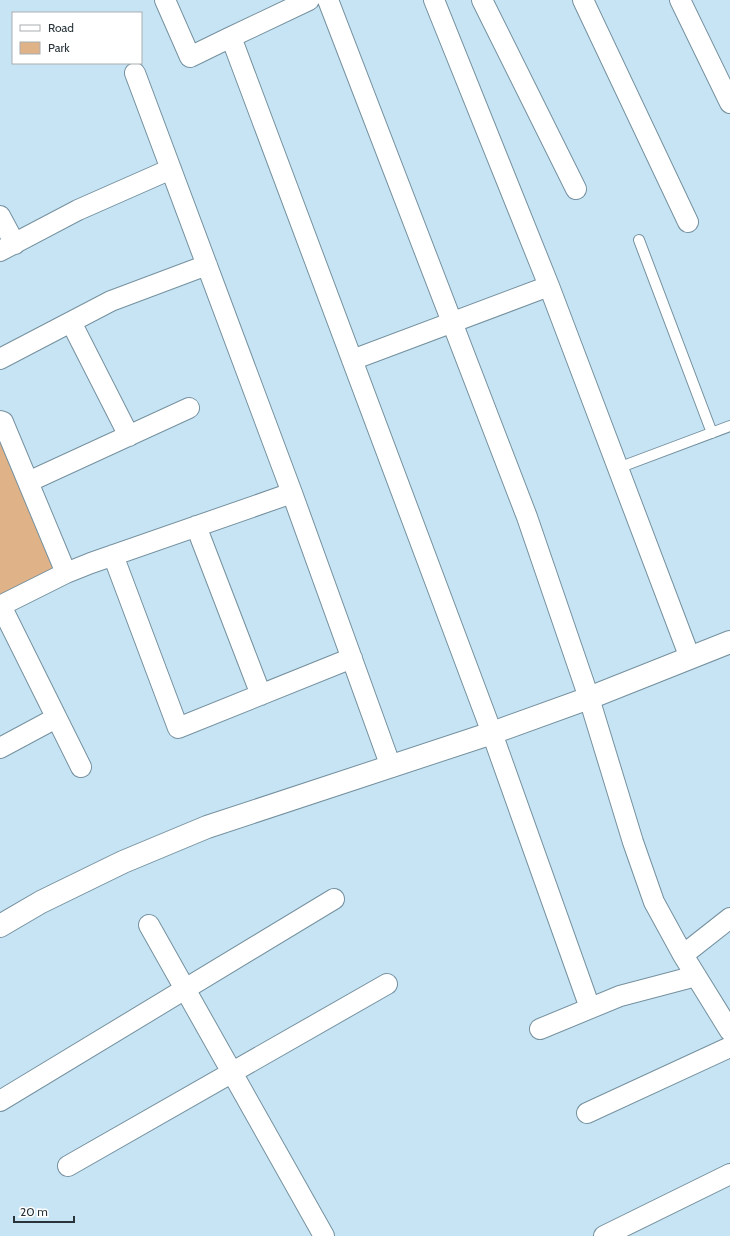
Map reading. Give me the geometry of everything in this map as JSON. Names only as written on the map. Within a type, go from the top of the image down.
[{"type":"street","points":[[165,0],[190,57],[308,0]]},
{"type":"street","points":[[328,0],[527,517],[589,698],[633,842],[654,902],[682,955],[730,1034],[587,1113]]},
{"type":"street","points":[[434,0],[549,286],[690,658]]},
{"type":"street","points":[[482,0],[576,189]]},
{"type":"street","points":[[583,0],[688,222]]},
{"type":"street","points":[[680,0],[730,102]]},
{"type":"street","points":[[231,37],[492,733],[590,1008]]},
{"type":"street","points":[[135,74],[292,493],[391,767]]},
{"type":"street","points":[[0,216],[7,247],[78,210],[171,169]]},
{"type":"street","points":[[0,359],[111,301],[207,265]]},
{"type":"street","points":[[352,360],[549,286]]},
{"type":"street","points":[[71,322],[128,436]]},
{"type":"street","points":[[28,482],[189,408]]},
{"type":"street","points":[[0,421],[3,422],[66,573]]},
{"type":"street","points":[[81,767],[0,606],[66,573],[113,555],[292,493]]},
{"type":"street","points":[[196,526],[261,695]]},
{"type":"street","points":[[113,555],[178,728],[352,658]]},
{"type":"street","points":[[0,926],[41,902],[123,862],[207,827],[492,733],[589,698],[730,642]]},
{"type":"street","points":[[0,748],[56,718]]},
{"type":"street","points":[[0,1101],[334,899]]},
{"type":"street","points":[[682,955],[730,918]]},
{"type":"street","points":[[149,925],[324,1236]]},
{"type":"street","points":[[540,1029],[620,996],[696,976]]},
{"type":"street","points":[[68,1166],[387,984]]},
{"type":"street","points":[[604,1236],[730,1174]]},
{"type":"lane","points":[[639,240],[712,433]]},
{"type":"lane","points":[[618,468],[730,426]]},
{"type":"green space","points":[[0,421],[64,574],[0,606]]}]
